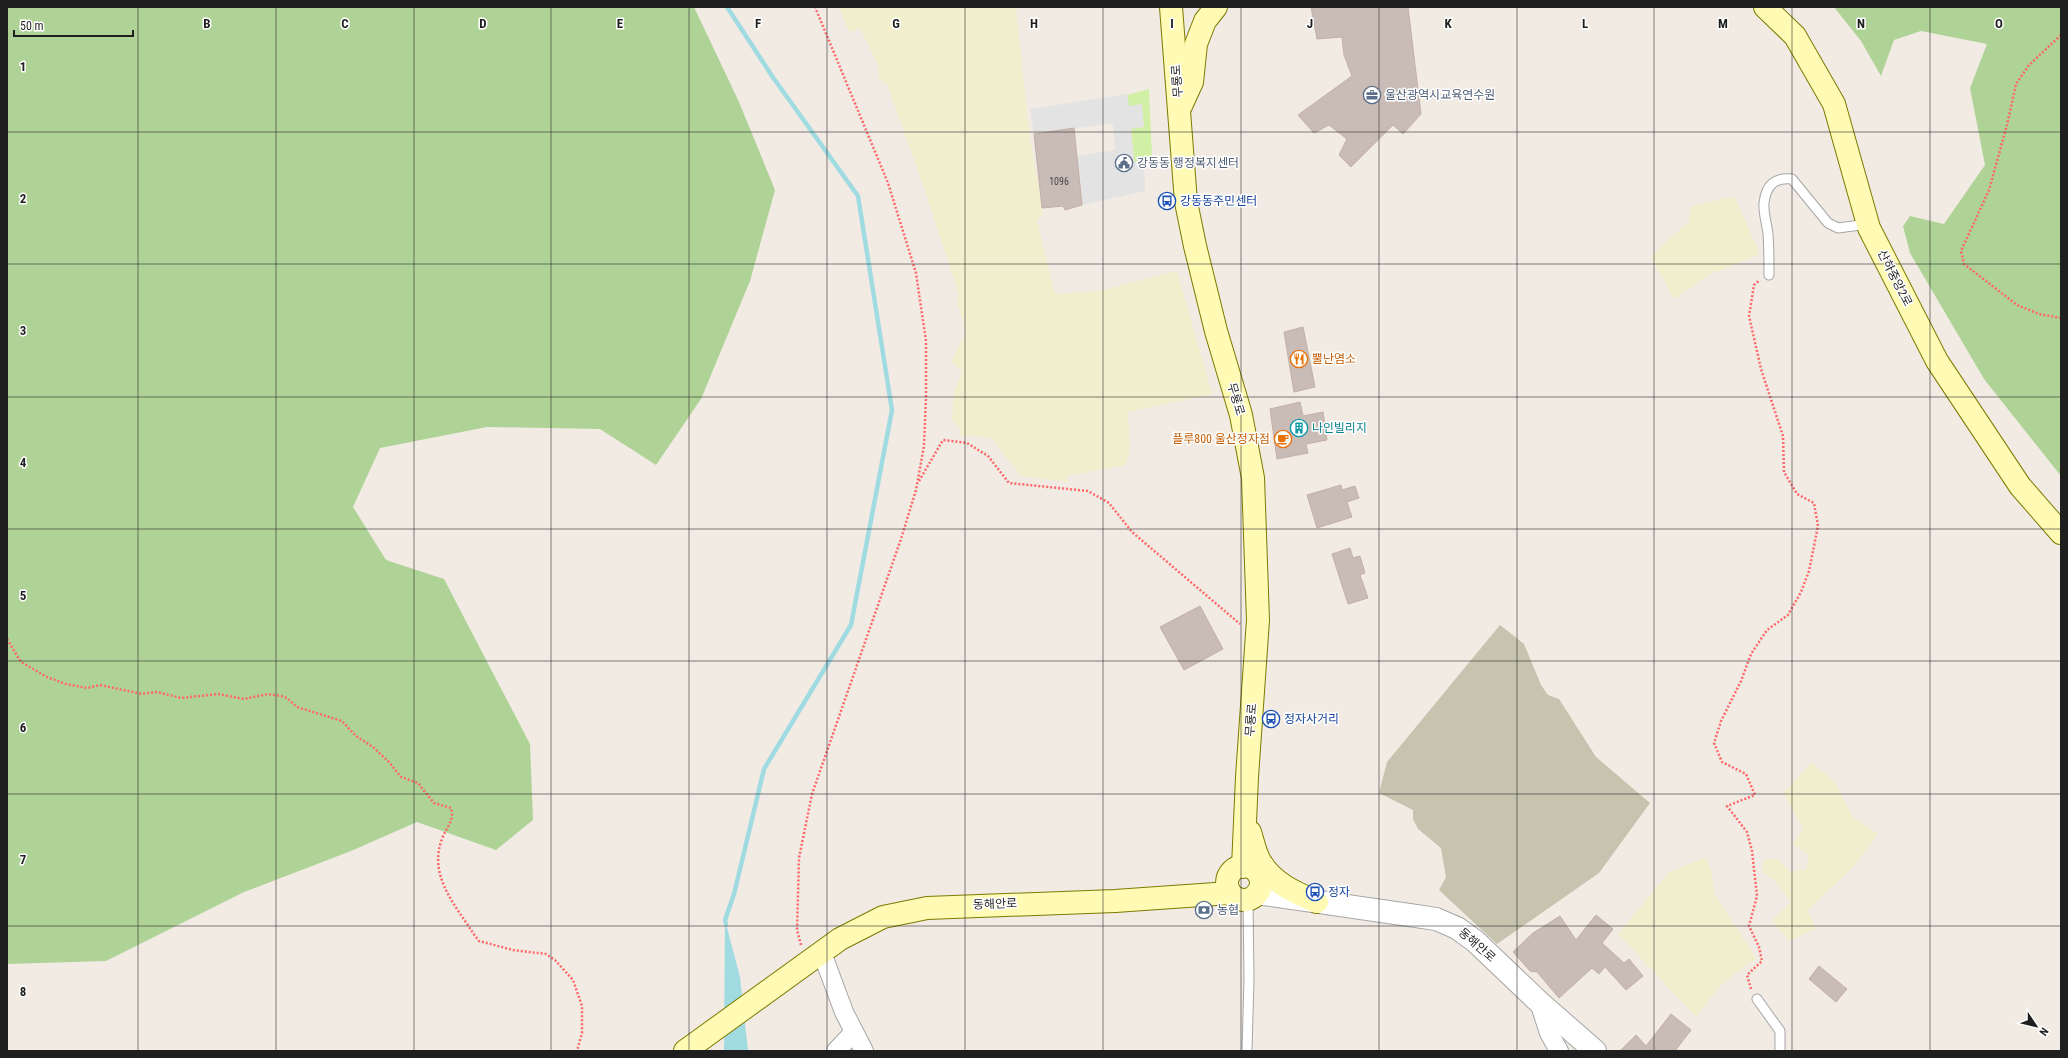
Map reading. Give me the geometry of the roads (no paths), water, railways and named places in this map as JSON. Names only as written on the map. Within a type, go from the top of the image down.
[{"type":"main road","name":"무룡로","points":[[1171,7],[1186,202],[1216,332],[1241,415],[1253,478],[1258,620],[1247,777],[1243,866],[1234,870],[1229,876],[1227,885],[1245,895]]},
{"type":"main road","points":[[1179,111],[1192,82],[1196,44],[1205,21],[1216,7]]},
{"type":"main road","name":"산하중앙2로","points":[[1765,7],[1795,36],[1834,104],[1868,224],[1937,361],[2020,486],[2061,533]]},
{"type":"main road","points":[[1246,819],[1260,861],[1269,874],[1295,893],[1318,902]]},
{"type":"main road","name":"동해안로","points":[[693,1045],[853,931],[883,916],[902,911],[964,905],[1245,895]]},
{"type":"street","name":"동해안로","points":[[1245,895],[1318,902],[1436,919],[1457,928],[1475,941],[1539,1002],[1595,1051]]},
{"type":"street","points":[[815,958],[864,1051]]},
{"type":"street","points":[[1539,1002],[1549,1032],[1560,1051]]},
{"type":"street","points":[[836,1051],[854,1032]]},
{"type":"lane","points":[[1769,274],[1768,233],[1764,204],[1768,190],[1775,180],[1781,178],[1792,178],[1828,223],[1838,228],[1868,224]]},
{"type":"lane","points":[[1245,895],[1249,980],[1247,1051]]},
{"type":"lane","points":[[1757,999],[1780,1031],[1780,1051]]},
{"type":"water","points":[[725,920],[740,977],[748,1051],[724,1051]]},
{"type":"waterway","points":[[726,924],[725,920],[734,894],[764,769],[851,625],[892,410],[858,196],[772,76],[727,7]]},
{"type":"place","name":"울산광역시교육연수원","points":[[1372,95]]},
{"type":"place","name":"강동동 행정복지센터","points":[[1124,163]]},
{"type":"place","name":"강동동주민센터","points":[[1167,201]]},
{"type":"place","name":"뿔난염소","points":[[1299,359]]},
{"type":"place","name":"나인빌리지","points":[[1299,428]]},
{"type":"place","name":"플루800 울산정자점","points":[[1283,439]]},
{"type":"place","name":"정자사거리","points":[[1271,719]]},
{"type":"place","name":"정자","points":[[1315,892]]},
{"type":"place","name":"농협","points":[[1204,910]]}]
